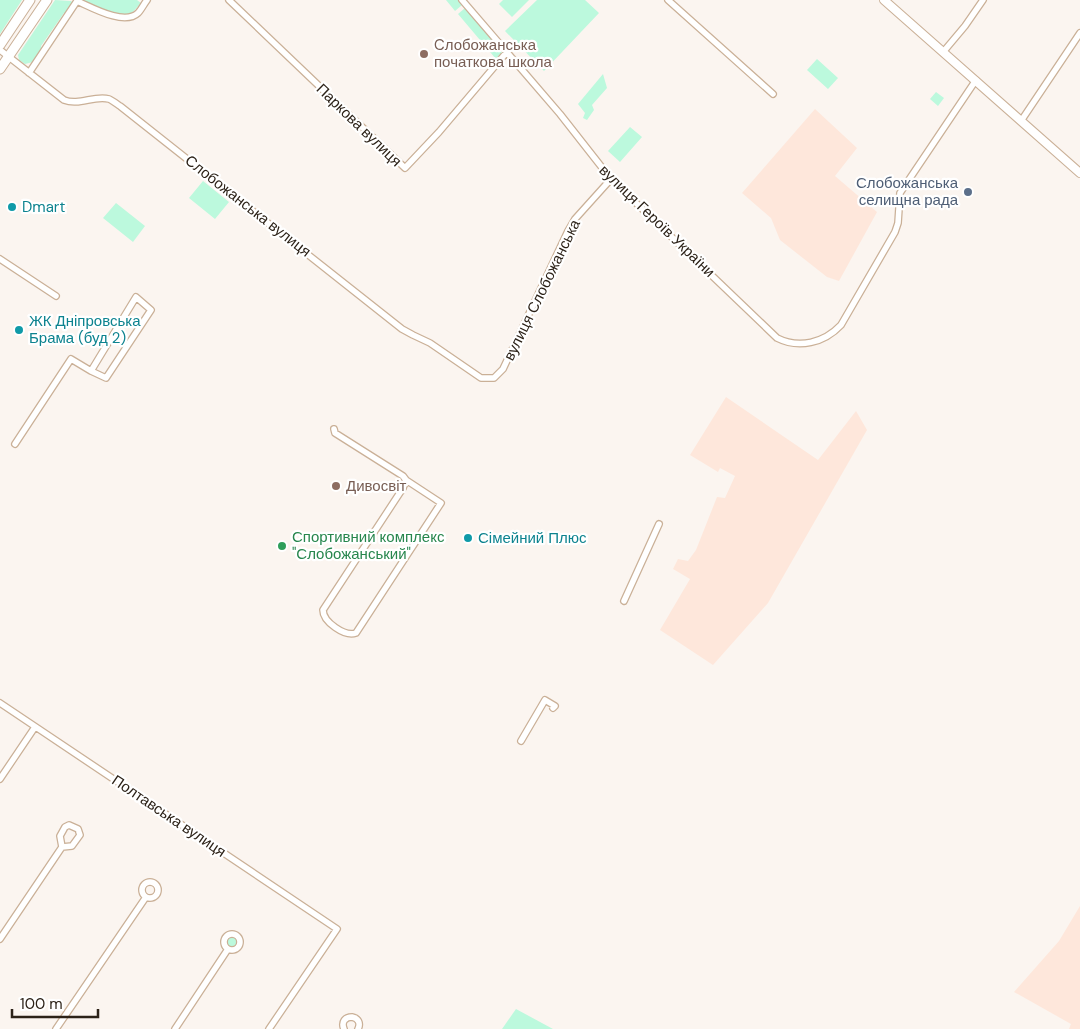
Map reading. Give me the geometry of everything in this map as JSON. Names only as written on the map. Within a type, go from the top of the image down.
[{"type":"main road","points":[[0,45],[30,0]]},
{"type":"main road","points":[[0,69],[47,0]]},
{"type":"main road","points":[[884,0],[1080,173]]},
{"type":"street","points":[[29,73],[75,1],[119,18],[128,18],[137,14],[148,0]]},
{"type":"street","name":"Паркова вулиця","points":[[229,0],[405,168],[439,132],[506,53]]},
{"type":"street","name":"вулиця Героїв України","points":[[462,0],[560,114],[611,179],[777,338],[787,343],[805,344],[828,336],[841,325],[895,232],[898,223],[900,193],[976,80]]},
{"type":"street","points":[[668,0],[773,94]]},
{"type":"street","points":[[944,51],[966,26],[983,0]]},
{"type":"street","points":[[1022,121],[1080,33]]},
{"type":"street","name":"Слобожанська вулиця","points":[[0,50],[70,102],[104,99],[120,106],[402,328],[430,343],[481,378],[494,378]]},
{"type":"street","name":"вулиця Слобожанська","points":[[494,378],[503,369],[575,219],[611,179]]},
{"type":"street","points":[[0,259],[56,296]]},
{"type":"street","points":[[16,444],[71,359],[90,371],[106,378],[151,310],[136,297],[90,371]]},
{"type":"street","points":[[334,428],[335,433],[403,476],[440,503],[356,633],[348,634],[330,623],[323,614],[323,610],[403,488],[406,480]]},
{"type":"street","points":[[624,601],[659,524]]},
{"type":"street","points":[[521,740],[545,700],[555,706],[553,708]]},
{"type":"street","name":"Полтавська вулиця","points":[[0,703],[337,929],[269,1029]]},
{"type":"street","points":[[0,779],[35,727]]},
{"type":"street","points":[[0,939],[62,847]]},
{"type":"street","points":[[56,1029],[146,897]]},
{"type":"street","points":[[174,1029],[228,950]]},
{"type":"street","points":[[344,1029],[343,1022],[352,1016],[358,1020],[358,1029]]},
{"type":"shaded area","points":[[815,109],[857,148],[835,176],[877,212],[839,281],[827,277],[780,240],[771,218],[742,193]]},
{"type":"shaded area","points":[[726,397],[818,460],[856,411],[867,430],[768,603],[713,665],[660,630],[690,579],[673,569],[678,559],[688,561],[696,550],[717,497],[725,498],[735,476],[720,468],[718,472],[690,455]]},
{"type":"shaded area","points":[[1080,906],[1080,1029],[1069,1029],[1071,1024],[1014,992],[1059,941]]},
{"type":"green space","points":[[0,0],[22,0],[0,34]]},
{"type":"green space","points":[[55,0],[71,1],[73,3],[69,12],[64,13],[41,46],[42,51],[33,62],[25,64],[19,60],[18,55]]},
{"type":"green space","points":[[77,0],[137,0],[141,3],[129,14],[118,15]]},
{"type":"green space","points":[[446,0],[458,0],[462,5],[455,11]]},
{"type":"green space","points":[[503,0],[529,0],[512,17],[499,4]]},
{"type":"green space","points":[[537,0],[585,0],[599,13],[544,71],[505,31]]},
{"type":"green space","points":[[465,8],[502,52],[496,59],[458,14]]},
{"type":"green space","points":[[817,59],[838,78],[828,89],[807,70]]},
{"type":"green space","points":[[603,74],[607,88],[592,105],[594,110],[587,120],[583,118],[585,113],[578,104]]},
{"type":"green space","points":[[936,92],[944,98],[938,106],[930,99]]},
{"type":"green space","points":[[630,127],[642,137],[620,162],[608,151]]},
{"type":"green space","points":[[203,181],[229,202],[215,219],[189,198]]},
{"type":"green space","points":[[116,203],[145,226],[133,242],[103,218]]},
{"type":"green space","points":[[229,934],[235,934],[240,939],[238,948],[229,950],[224,945],[224,939]]},
{"type":"green space","points":[[516,1009],[553,1029],[502,1029]]},
{"type":"place","name":"Cлобожанська початкова школа","points":[[424,54]]},
{"type":"place","name":"Слобожанська селищна рада","points":[[968,192]]},
{"type":"place","name":"Dmart","points":[[12,207]]},
{"type":"place","name":"ЖК Дніпровська Брама (буд 2)","points":[[19,330]]},
{"type":"place","name":"Дивосвіт","points":[[336,486]]},
{"type":"place","name":"Сімейний Плюс","points":[[468,538]]},
{"type":"place","name":"Спортивний комплекс \"Слобожанський\"","points":[[282,546]]}]
